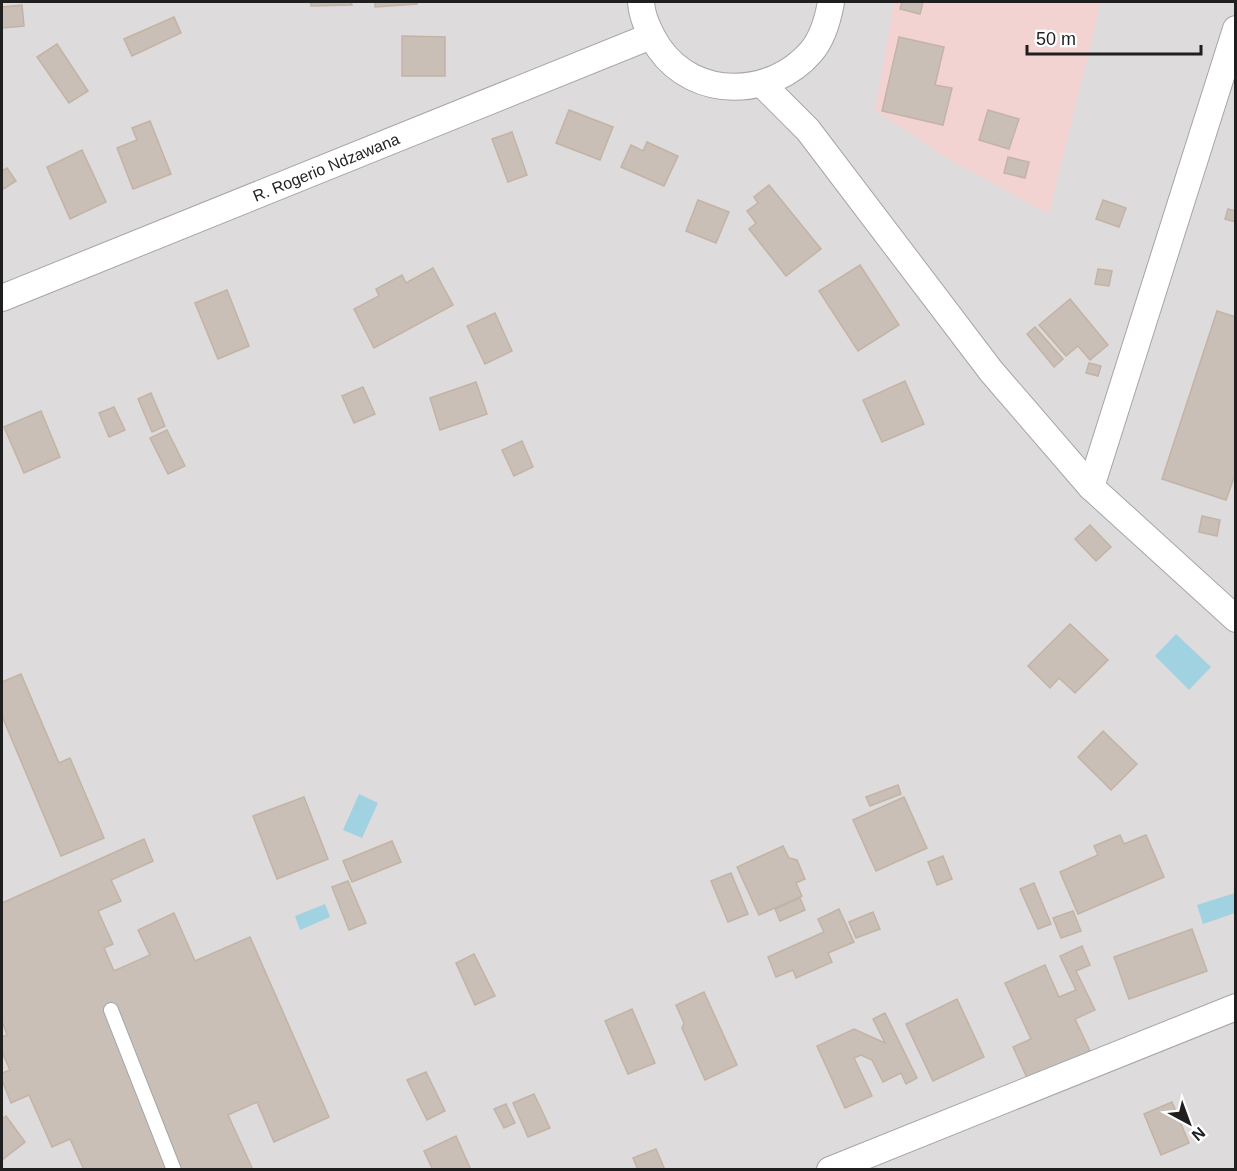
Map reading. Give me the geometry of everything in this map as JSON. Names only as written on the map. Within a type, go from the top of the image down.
[{"type":"street","points":[[641,2],[651,36],[666,57],[679,68],[710,85],[736,88],[762,84],[789,72],[812,51],[826,25],[831,2]]},
{"type":"street","points":[[1091,488],[1236,29]]},
{"type":"street","name":"R. Rogerio Ndzawana","points":[[2,298],[651,36]]},
{"type":"street","points":[[762,84],[808,130],[991,371],[1091,488],[1236,619]]},
{"type":"street","points":[[831,1170],[1236,1007]]},
{"type":"lane","points":[[111,1010],[174,1170]]},
{"type":"shaded area","points":[[2,2],[1235,2],[1235,1169],[2,1169]]},
{"type":"shaded area","points":[[894,2],[1101,2],[1049,214],[950,160],[875,110]]},
{"type":"water","points":[[1176,634],[1211,667],[1189,690],[1155,656]]},
{"type":"water","points":[[359,794],[378,803],[362,838],[343,830]]},
{"type":"water","points":[[1235,893],[1235,913],[1203,924],[1197,905]]},
{"type":"water","points":[[325,904],[330,917],[300,930],[295,916]]},
{"type":"building","points":[[311,2],[351,2],[352,5],[311,6]]},
{"type":"building","points":[[375,2],[417,2],[417,4],[375,7]]},
{"type":"building","points":[[902,2],[923,2],[920,14],[900,9]]},
{"type":"building","points":[[22,5],[24,26],[2,28],[2,7]]},
{"type":"building","points":[[174,17],[181,33],[132,56],[124,39]]},
{"type":"building","points":[[402,36],[445,37],[445,76],[402,76]]},
{"type":"building","points":[[899,37],[944,47],[935,85],[952,88],[943,125],[882,111]]},
{"type":"building","points":[[57,44],[88,91],[69,103],[37,57]]},
{"type":"building","points":[[569,110],[613,127],[600,160],[556,143]]},
{"type":"building","points":[[988,110],[1019,119],[1009,149],[979,140]]},
{"type":"building","points":[[150,121],[171,174],[133,189],[117,148],[137,140],[132,128]]},
{"type":"building","points":[[512,132],[527,175],[508,182],[492,139]]},
{"type":"building","points":[[647,142],[678,156],[664,186],[621,167],[631,145],[643,151]]},
{"type":"building","points":[[82,150],[106,202],[70,219],[47,167]]},
{"type":"building","points":[[1008,157],[1029,162],[1025,178],[1004,173]]},
{"type":"building","points":[[7,168],[16,181],[2,190],[2,171]]},
{"type":"building","points":[[769,185],[821,249],[786,276],[749,229],[756,223],[747,211],[758,203],[754,197]]},
{"type":"building","points":[[698,200],[729,212],[716,243],[686,231]]},
{"type":"building","points":[[1103,200],[1126,208],[1119,227],[1096,219]]},
{"type":"building","points":[[1228,209],[1236,211],[1236,222],[1225,219]]},
{"type":"building","points":[[860,265],[899,325],[858,351],[819,291]]},
{"type":"building","points":[[433,268],[453,305],[374,348],[354,309],[379,296],[376,289],[402,275],[406,283]]},
{"type":"building","points":[[1098,269],[1112,271],[1109,286],[1095,284]]},
{"type":"building","points":[[227,290],[249,346],[218,359],[195,303]]},
{"type":"building","points":[[1070,299],[1108,345],[1090,360],[1078,346],[1066,356],[1039,325]]},
{"type":"building","points":[[1217,311],[1236,317],[1236,472],[1226,500],[1162,479]]},
{"type":"building","points":[[495,313],[512,351],[485,364],[467,326]]},
{"type":"building","points":[[1035,327],[1063,359],[1054,367],[1027,334]]},
{"type":"building","points":[[1089,363],[1101,366],[1098,376],[1086,373]]},
{"type":"building","points":[[905,381],[924,424],[882,442],[863,400]]},
{"type":"building","points":[[476,382],[487,414],[440,430],[430,398]]},
{"type":"building","points":[[363,387],[375,414],[354,423],[342,396]]},
{"type":"building","points":[[151,393],[165,426],[152,432],[138,399]]},
{"type":"building","points":[[114,407],[125,430],[109,437],[99,413]]},
{"type":"building","points":[[41,411],[60,457],[24,473],[4,427]]},
{"type":"building","points":[[167,430],[185,466],[168,474],[150,438]]},
{"type":"building","points":[[522,441],[533,467],[514,476],[502,450]]},
{"type":"building","points":[[1202,516],[1220,520],[1217,536],[1199,532]]},
{"type":"building","points":[[1090,525],[1111,547],[1096,561],[1075,539]]},
{"type":"building","points":[[1070,624],[1108,660],[1075,693],[1059,678],[1050,688],[1028,666]]},
{"type":"building","points":[[21,674],[59,763],[70,758],[104,838],[61,856],[2,716],[2,682]]},
{"type":"building","points":[[1103,731],[1137,764],[1111,790],[1078,757]]},
{"type":"building","points":[[898,785],[901,794],[870,806],[866,797]]},
{"type":"building","points":[[304,797],[328,859],[277,879],[253,816]]},
{"type":"building","points":[[904,797],[927,848],[876,871],[853,820]]},
{"type":"building","points":[[1120,835],[1124,844],[1146,835],[1164,877],[1078,914],[1060,872],[1098,855],[1094,846]]},
{"type":"building","points":[[144,839],[153,861],[111,880],[121,901],[98,911],[113,944],[104,948],[114,971],[150,955],[138,930],[174,913],[195,961],[250,937],[329,1117],[274,1142],[257,1102],[228,1115],[253,1170],[84,1170],[70,1139],[52,1147],[29,1095],[11,1103],[2,1080],[2,1073],[10,1070],[2,1052],[2,1037],[7,1035],[2,1021],[2,903]]},
{"type":"building","points":[[392,841],[401,862],[352,882],[343,861]]},
{"type":"building","points":[[783,846],[789,858],[797,860],[805,879],[796,883],[802,896],[759,915],[737,867]]},
{"type":"building","points":[[943,856],[952,879],[937,885],[928,862]]},
{"type":"building","points":[[731,873],[748,914],[728,922],[711,881]]},
{"type":"building","points":[[348,881],[366,923],[349,930],[332,887]]},
{"type":"building","points":[[1034,883],[1051,924],[1038,929],[1020,889]]},
{"type":"building","points":[[800,898],[805,910],[780,921],[775,909]]},
{"type":"building","points":[[839,909],[854,942],[828,953],[832,962],[796,978],[793,970],[776,977],[768,957],[824,932],[818,919]]},
{"type":"building","points":[[1073,911],[1081,931],[1061,938],[1053,918]]},
{"type":"building","points":[[873,912],[880,929],[856,938],[849,922]]},
{"type":"building","points":[[1192,929],[1207,971],[1129,999],[1114,957]]},
{"type":"building","points":[[1082,946],[1090,965],[1076,971],[1095,1010],[1075,1019],[1090,1051],[1028,1080],[1013,1047],[1031,1039],[1005,983],[1045,965],[1059,997],[1076,990],[1060,956]]},
{"type":"building","points":[[474,954],[495,996],[475,1005],[456,963]]},
{"type":"building","points":[[704,992],[737,1065],[705,1080],[682,1028],[684,1023],[676,1005]]},
{"type":"building","points":[[957,999],[984,1057],[933,1081],[906,1024]]},
{"type":"building","points":[[632,1009],[655,1063],[628,1074],[605,1021]]},
{"type":"building","points":[[885,1013],[917,1078],[906,1084],[901,1073],[883,1082],[872,1060],[861,1055],[854,1058],[872,1096],[845,1108],[817,1046],[854,1029],[885,1043],[873,1019]]},
{"type":"building","points":[[426,1072],[445,1111],[427,1120],[407,1080]]},
{"type":"building","points":[[534,1094],[550,1128],[528,1137],[513,1103]]},
{"type":"building","points":[[1172,1102],[1189,1143],[1161,1155],[1144,1114]]},
{"type":"building","points":[[506,1104],[515,1123],[504,1128],[494,1109]]},
{"type":"building","points":[[6,1116],[25,1142],[2,1160],[2,1119]]},
{"type":"building","points":[[456,1136],[471,1170],[433,1170],[424,1151]]},
{"type":"building","points":[[656,1149],[665,1170],[638,1170],[633,1158]]}]
